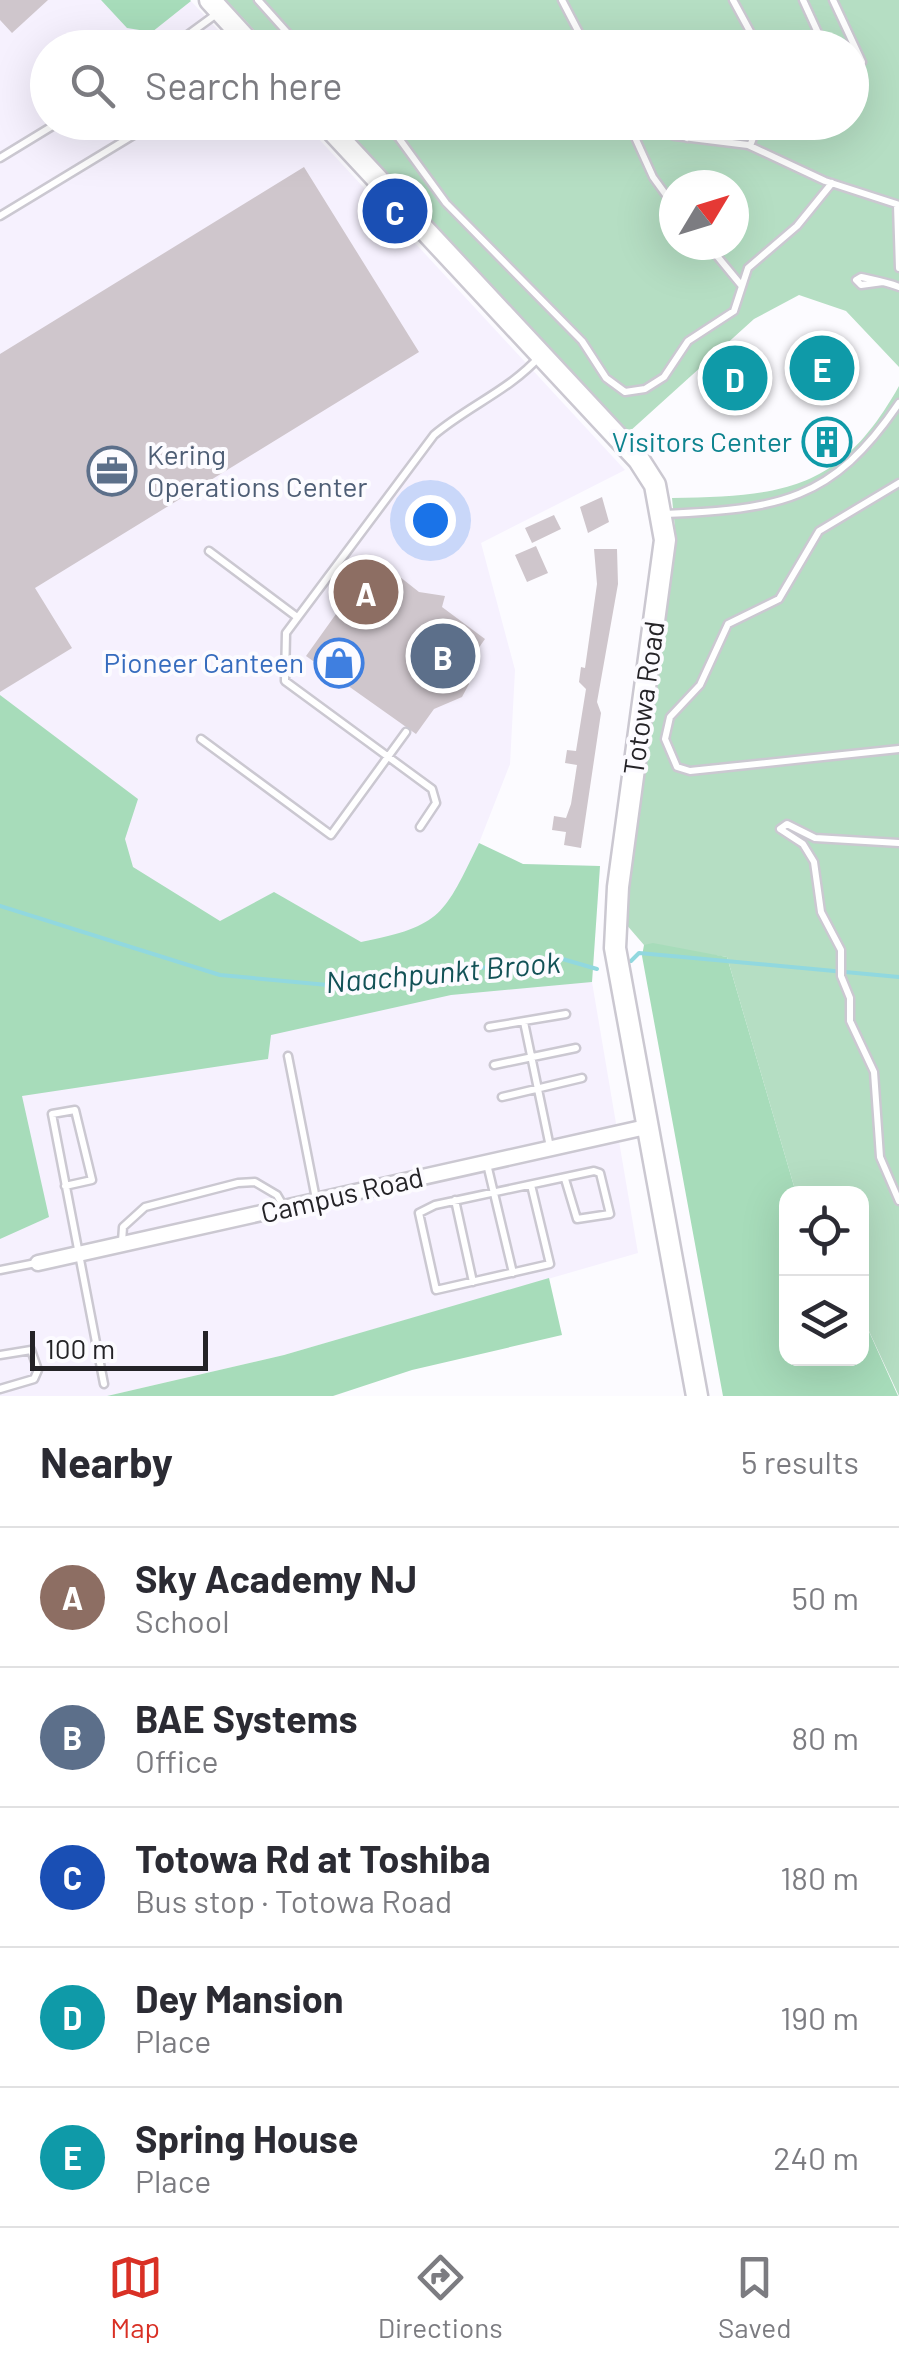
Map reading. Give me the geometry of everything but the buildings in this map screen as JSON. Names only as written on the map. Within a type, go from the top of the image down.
[{"type":"main road","points":[[215,6],[237,30]]},
{"type":"main road","name":"Totowa Road","points":[[341,140],[639,460],[655,485],[663,514],[664,540],[614,940],[697,1396]]},
{"type":"street","name":"Campus Road","points":[[38,1262],[646,1127]]},
{"type":"lane","points":[[258,0],[285,30]]},
{"type":"lane","points":[[562,0],[578,30]]},
{"type":"lane","points":[[734,0],[750,30]]},
{"type":"lane","points":[[803,0],[817,30]]},
{"type":"lane","points":[[834,0],[848,30]]},
{"type":"lane","points":[[189,30],[215,6]]},
{"type":"lane","points":[[0,158],[30,140]]},
{"type":"lane","points":[[0,216],[125,140]]},
{"type":"lane","points":[[400,140],[446,204],[582,341],[606,378],[626,392],[645,389],[664,377],[688,341],[734,311],[748,268],[797,226],[832,183]]},
{"type":"lane","points":[[636,140],[659,185]]},
{"type":"lane","points":[[703,140],[750,146],[832,183],[898,205],[899,268]]},
{"type":"lane","points":[[750,146],[752,140]]},
{"type":"lane","points":[[720,260],[742,286]]},
{"type":"lane","points":[[884,282],[899,288]]},
{"type":"lane","points":[[420,827],[436,803],[432,789],[285,681],[286,633],[434,435],[462,411],[513,383],[541,355]]},
{"type":"lane","points":[[663,514],[760,507],[796,498],[862,453],[899,403]]},
{"type":"lane","points":[[899,483],[819,532],[779,599],[728,624],[700,685],[670,716],[665,738],[676,767],[690,771],[899,749]]},
{"type":"lane","points":[[208,552],[296,616]]},
{"type":"lane","points":[[201,740],[331,835],[406,732]]},
{"type":"lane","points":[[899,843],[816,838],[788,824],[781,827],[781,832],[803,844],[812,855],[821,912],[838,941],[841,974],[850,998],[850,1021],[874,1072],[880,1158],[899,1201]]},
{"type":"lane","points":[[489,1027],[566,1014]]},
{"type":"lane","points":[[524,1022],[550,1148]]},
{"type":"lane","points":[[494,1065],[576,1048]]},
{"type":"lane","points":[[288,1056],[316,1200]]},
{"type":"lane","points":[[502,1097],[582,1078]]},
{"type":"lane","points":[[65,1186],[92,1180],[76,1110],[52,1114],[76,1254],[104,1384]]},
{"type":"lane","points":[[486,1163],[513,1274]]},
{"type":"lane","points":[[531,1185],[550,1264],[436,1290],[419,1213],[493,1191],[600,1173],[610,1214],[576,1220],[565,1179]]},
{"type":"lane","points":[[122,1244],[122,1228],[146,1207],[238,1184],[255,1182],[284,1208]]},
{"type":"lane","points":[[455,1200],[473,1282]]},
{"type":"lane","points":[[0,1270],[38,1262]]},
{"type":"lane","points":[[0,1354],[31,1350],[38,1370],[34,1378],[0,1388]]},
{"type":"shaded area","points":[[0,0],[190,0],[218,30],[30,30],[30,140],[320,140],[625,470],[481,543],[515,670],[510,764],[479,843],[523,864],[600,866],[592,982],[638,1253],[284,1355],[107,1396],[0,1396]]},
{"type":"green space","points":[[101,0],[191,1],[155,30],[127,28]]},
{"type":"green space","points":[[226,0],[899,0],[899,367],[846,311],[799,295],[754,319],[629,432],[356,140],[869,140],[869,30],[254,30]]},
{"type":"green space","points":[[899,386],[899,1396],[869,1331],[869,1186],[794,1186],[727,957],[644,945],[625,923],[676,539],[672,498],[746,494],[805,481],[854,448]]},
{"type":"green space","points":[[0,695],[138,799],[125,839],[133,867],[220,921],[274,892],[361,942],[409,930],[438,913],[479,843],[523,864],[600,866],[592,982],[451,995],[271,1035],[268,1059],[22,1096],[49,1217],[0,1239]]},
{"type":"green space","points":[[653,943],[727,957],[794,1186],[779,1186],[779,1366],[869,1366],[869,1332],[898,1396],[723,1396],[642,956],[644,945]]},
{"type":"green space","points":[[549,1278],[562,1335],[412,1370],[333,1396],[107,1396],[284,1355]]},
{"type":"waterway","name":"Naachpunkt Brook","points":[[0,906],[220,975],[339,986],[559,958],[597,969]]},
{"type":"waterway","name":"Naachpunkt Brook","points":[[631,961],[639,953],[899,977]]},
{"type":"place","name":"Totowa Rd at Toshiba","points":[[395,211]]},
{"type":"place","name":"Spring House","points":[[822,368]]},
{"type":"place","name":"Dey Mansion","points":[[735,378]]},
{"type":"place","name":"Visitors Center","points":[[827,442]]},
{"type":"place","name":"Kering Operations Center","points":[[112,471]]},
{"type":"place","name":"Sky Academy NJ","points":[[366,592]]},
{"type":"place","name":"BAE Systems","points":[[443,656]]},
{"type":"place","name":"Pioneer Canteen","points":[[339,663]]}]
